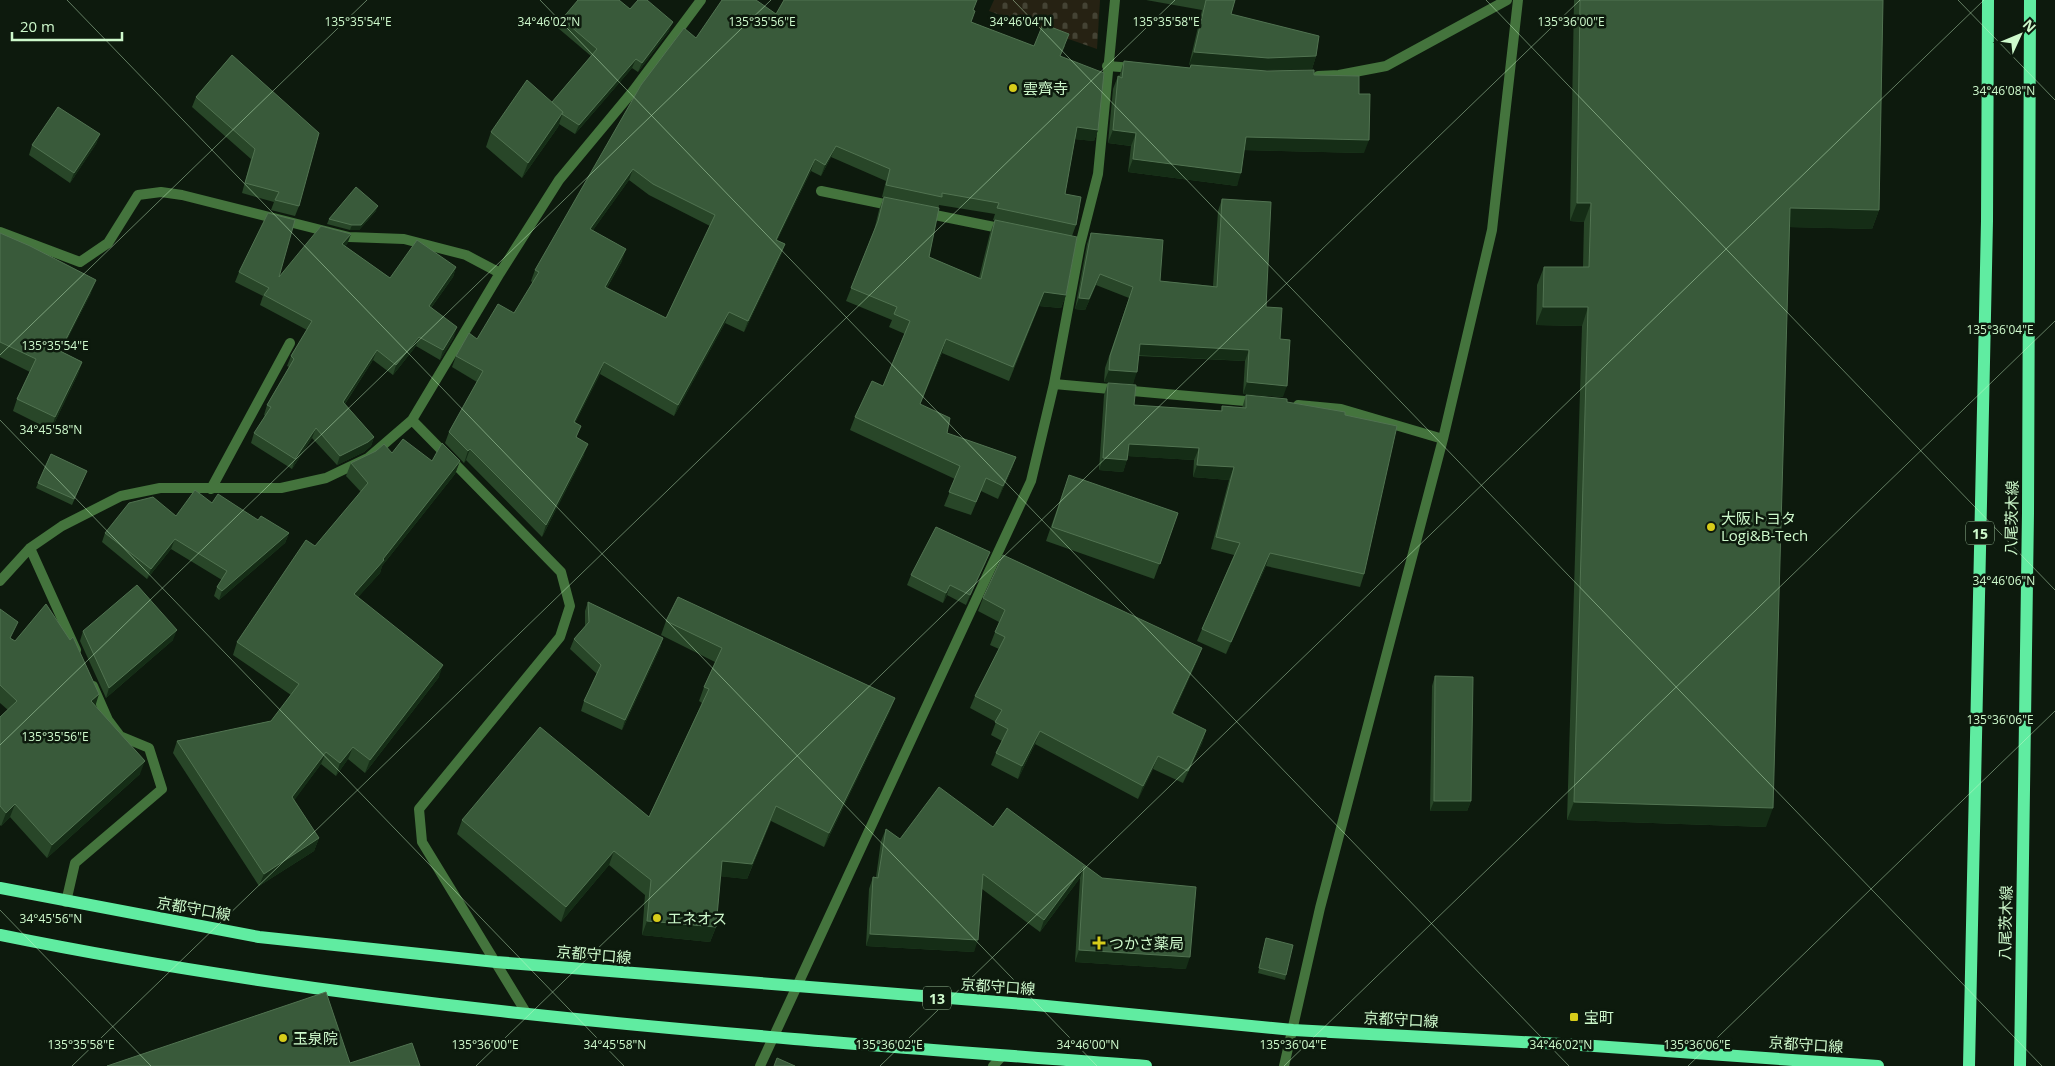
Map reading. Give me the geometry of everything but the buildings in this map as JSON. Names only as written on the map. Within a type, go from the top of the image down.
[{"type":"main road","name":"15","points":[[1969,1066],[1987,221],[1988,0]]},
{"type":"main road","name":"八尾茨木線","points":[[2020,1066],[2028,513],[2030,0]]},
{"type":"main road","name":"京都守口線","points":[[0,888],[259,937],[496,962],[1036,1006],[1293,1030],[1580,1045],[1878,1066]]},
{"type":"main road","points":[[0,935],[265,982],[527,1014],[1146,1066]]},
{"type":"street","points":[[0,581],[30,548],[62,526],[121,496],[160,488],[281,488],[326,478],[368,458],[412,420],[500,273],[559,180],[633,91],[701,0]]},
{"type":"street","points":[[760,1066],[1031,480],[1054,384],[1075,244],[1098,174],[1107,66],[1115,0]]},
{"type":"street","points":[[1310,76],[1339,75],[1386,66],[1507,0]]},
{"type":"street","points":[[1284,1066],[1320,908],[1443,439],[1492,230],[1518,0]]},
{"type":"street","points":[[1107,66],[1146,69]]},
{"type":"street","points":[[822,191],[1013,231]]},
{"type":"street","points":[[0,232],[80,262],[108,244],[138,195],[161,192],[182,195],[349,237],[404,239],[466,255],[500,273]]},
{"type":"street","points":[[211,489],[290,343]]},
{"type":"street","points":[[1054,384],[1272,403]]},
{"type":"street","points":[[1291,405],[1341,409],[1443,439]]},
{"type":"street","points":[[412,420],[561,572],[570,606],[560,637],[419,809],[422,842],[527,1014]]},
{"type":"street","points":[[30,548],[80,657]]},
{"type":"street","points":[[66,902],[75,863],[162,789],[149,748],[120,736],[108,720],[88,675]]},
{"type":"street","points":[[992,1066],[1003,1055]]},
{"type":"green space","points":[[994,0],[1100,0],[1097,49],[989,11]]},
{"type":"place","name":"雲齊寺","points":[[1013,88]]},
{"type":"place","name":"大阪トヨタ Logi&B-Tech","points":[[1711,527]]},
{"type":"place","name":"エネオス","points":[[657,918]]},
{"type":"place","name":"つかさ薬局","points":[[1099,943]]},
{"type":"place","name":"宝町","points":[[1574,1017]]},
{"type":"place","name":"玉泉院","points":[[283,1038]]}]
